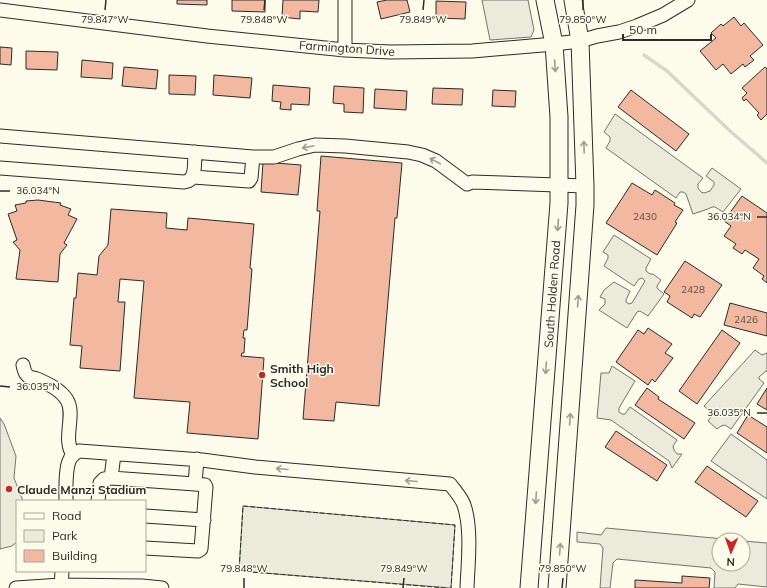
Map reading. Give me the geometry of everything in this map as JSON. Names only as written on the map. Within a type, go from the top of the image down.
[{"type":"main road","name":"South Holden Road","points":[[529,588],[559,203],[559,117],[554,44],[545,0]]},
{"type":"main road","points":[[557,588],[585,186],[580,41],[573,0]]},
{"type":"street","points":[[345,0],[345,50]]},
{"type":"street","name":"Farmington Drive","points":[[0,10],[207,36],[345,50],[391,52],[472,52],[580,41],[618,32],[663,15],[688,0]]},
{"type":"street","points":[[0,136],[253,157],[274,157],[315,145],[345,146],[408,152],[422,155],[436,160],[467,184],[472,182],[585,186]]},
{"type":"street","points":[[0,168],[189,182],[193,177],[195,152]]},
{"type":"street","points":[[193,177],[249,181],[251,178],[253,157]]},
{"type":"street","points":[[23,365],[28,376],[52,386],[59,391],[68,402],[70,413],[69,446],[73,455]]},
{"type":"street","points":[[66,500],[68,466],[73,455],[79,452],[200,460],[255,467],[450,484],[460,496],[464,505],[469,537],[467,588]]},
{"type":"street","points":[[111,478],[114,454]]},
{"type":"street","points":[[195,484],[200,460]]},
{"type":"street","points":[[98,500],[100,483],[104,479],[111,478],[205,485],[201,549],[198,551],[146,548]]},
{"type":"street","points":[[146,516],[204,520]]},
{"type":"street","points":[[61,586],[62,572]]},
{"type":"street","points":[[16,588],[61,586],[142,586],[162,588]]},
{"type":"green space","points":[[482,0],[528,0],[534,30],[531,37],[490,40]]},
{"type":"green space","name":"Claude Manzi Stadium","points":[[0,418],[4,424],[16,456],[14,478],[23,500],[16,500],[16,543],[12,546],[0,549]]},
{"type":"green space","points":[[243,506],[455,525],[451,588],[239,571]]},
{"type":"shaded area","points":[[615,114],[703,178],[698,184],[698,188],[701,192],[704,193],[710,191],[714,185],[714,182],[706,176],[712,168],[741,189],[723,212],[715,207],[712,207],[693,214],[686,194],[680,192],[676,198],[606,148],[610,141],[610,137],[604,132]]},
{"type":"shaded area","points":[[614,235],[651,259],[646,271],[661,280],[657,288],[664,294],[648,316],[640,311],[637,312],[627,328],[599,310],[605,304],[605,299],[600,297],[604,290],[614,282],[630,291],[626,300],[629,304],[632,303],[645,281],[642,278],[639,279],[634,286],[604,266],[608,255],[603,252]]},
{"type":"shaded area","points":[[755,350],[762,355],[767,353],[767,372],[766,371],[759,377],[759,379],[764,383],[731,429],[725,425],[717,429],[708,421],[711,417],[711,412],[704,406]]},
{"type":"shaded area","points":[[612,366],[635,381],[619,408],[619,412],[625,414],[630,407],[677,440],[673,446],[674,450],[677,454],[682,454],[672,468],[669,461],[611,420],[597,418],[601,373],[609,373]]},
{"type":"shaded area","points":[[731,434],[767,460],[767,499],[711,461]]},
{"type":"shaded area","points":[[606,528],[711,538],[711,568],[617,559],[613,563],[610,588],[600,588],[603,548],[600,544],[577,542],[577,532],[601,535]]},
{"type":"shaded area","points":[[751,542],[767,543],[767,587],[738,584],[735,588],[714,588],[715,572],[751,572]]},
{"type":"building","points":[[177,0],[207,0],[207,5],[177,4]]},
{"type":"building","points":[[232,0],[265,0],[265,12],[232,11]]},
{"type":"building","points":[[283,0],[319,0],[318,12],[300,11],[300,19],[282,17]]},
{"type":"building","points":[[387,0],[407,0],[410,12],[381,19],[377,2]]},
{"type":"building","points":[[436,1],[466,2],[465,19],[436,18]]},
{"type":"building","points":[[734,17],[741,26],[744,23],[763,45],[750,56],[754,60],[745,67],[743,64],[731,74],[723,64],[716,70],[700,51],[716,38],[711,33],[721,24],[723,26]]},
{"type":"building","points":[[0,47],[12,48],[11,65],[0,64]]},
{"type":"building","points":[[26,51],[58,52],[57,70],[26,69]]},
{"type":"building","points":[[82,60],[113,63],[112,79],[81,77]]},
{"type":"building","points":[[124,67],[158,70],[156,89],[122,86]]},
{"type":"building","points":[[765,67],[767,69],[767,114],[761,120],[757,115],[759,113],[746,99],[744,101],[742,98],[747,93],[742,88]]},
{"type":"building","points":[[169,75],[196,76],[195,95],[169,94]]},
{"type":"building","points":[[214,75],[252,78],[250,98],[213,95]]},
{"type":"building","points":[[273,85],[310,88],[309,105],[291,104],[291,110],[280,109],[281,102],[272,101]]},
{"type":"building","points":[[334,86],[364,88],[363,113],[344,112],[344,104],[333,103]]},
{"type":"building","points":[[433,88],[463,89],[462,105],[432,104]]},
{"type":"building","points":[[375,89],[407,91],[406,110],[374,108]]},
{"type":"building","points":[[493,90],[516,91],[515,107],[492,106]]},
{"type":"building","points":[[631,90],[689,134],[676,151],[618,107]]},
{"type":"building","points":[[321,156],[402,163],[397,218],[395,218],[379,406],[336,402],[334,421],[303,419],[320,211],[317,211]]},
{"type":"building","points":[[263,162],[301,165],[298,195],[261,192]]},
{"type":"building","points":[[632,183],[652,195],[655,190],[683,210],[675,222],[677,223],[657,255],[606,223]]},
{"type":"building","points":[[742,196],[767,213],[767,283],[762,279],[764,276],[753,268],[759,259],[745,250],[742,254],[733,248],[736,244],[724,236],[731,226],[724,221]]},
{"type":"building","points":[[38,200],[61,203],[60,205],[71,209],[68,215],[77,219],[64,243],[67,245],[60,254],[58,282],[16,279],[20,250],[13,242],[17,240],[8,214],[17,211],[15,205],[26,203],[26,201]]},
{"type":"building","points":[[111,209],[167,213],[166,228],[187,230],[188,218],[254,224],[247,330],[244,330],[244,353],[242,353],[241,356],[264,358],[258,439],[187,433],[190,402],[134,398],[144,281],[120,279],[118,302],[125,302],[120,371],[80,368],[82,346],[70,345],[74,298],[76,298],[78,273],[97,275],[99,256],[108,245]]},
{"type":"building","points":[[685,261],[722,285],[700,317],[694,314],[692,318],[667,302],[670,296],[664,292]]},
{"type":"building","points":[[730,303],[767,313],[767,336],[724,325]]},
{"type":"building","points":[[648,328],[672,344],[665,353],[673,358],[655,382],[652,379],[648,385],[616,362],[638,330],[644,334]]},
{"type":"building","points":[[722,330],[740,343],[697,404],[679,391]]},
{"type":"building","points":[[647,388],[659,397],[658,399],[695,423],[684,439],[635,405]]},
{"type":"building","points":[[767,388],[767,410],[757,404]]},
{"type":"building","points":[[748,415],[767,427],[767,453],[737,433]]},
{"type":"building","points":[[616,431],[667,465],[657,481],[605,447]]},
{"type":"building","points":[[707,466],[758,501],[746,517],[695,482]]},
{"type":"building","points":[[682,576],[710,578],[709,588],[635,588],[635,580],[682,583]]},
{"type":"waterway","points":[[644,55],[667,71],[730,131],[767,163]]},
{"type":"fence","points":[[446,588],[239,571],[243,506],[455,525],[451,588]]},
{"type":"place","name":"Smith High School","points":[[262,375]]},
{"type":"place","name":"Claude Manzi Stadium","points":[[9,489]]}]
